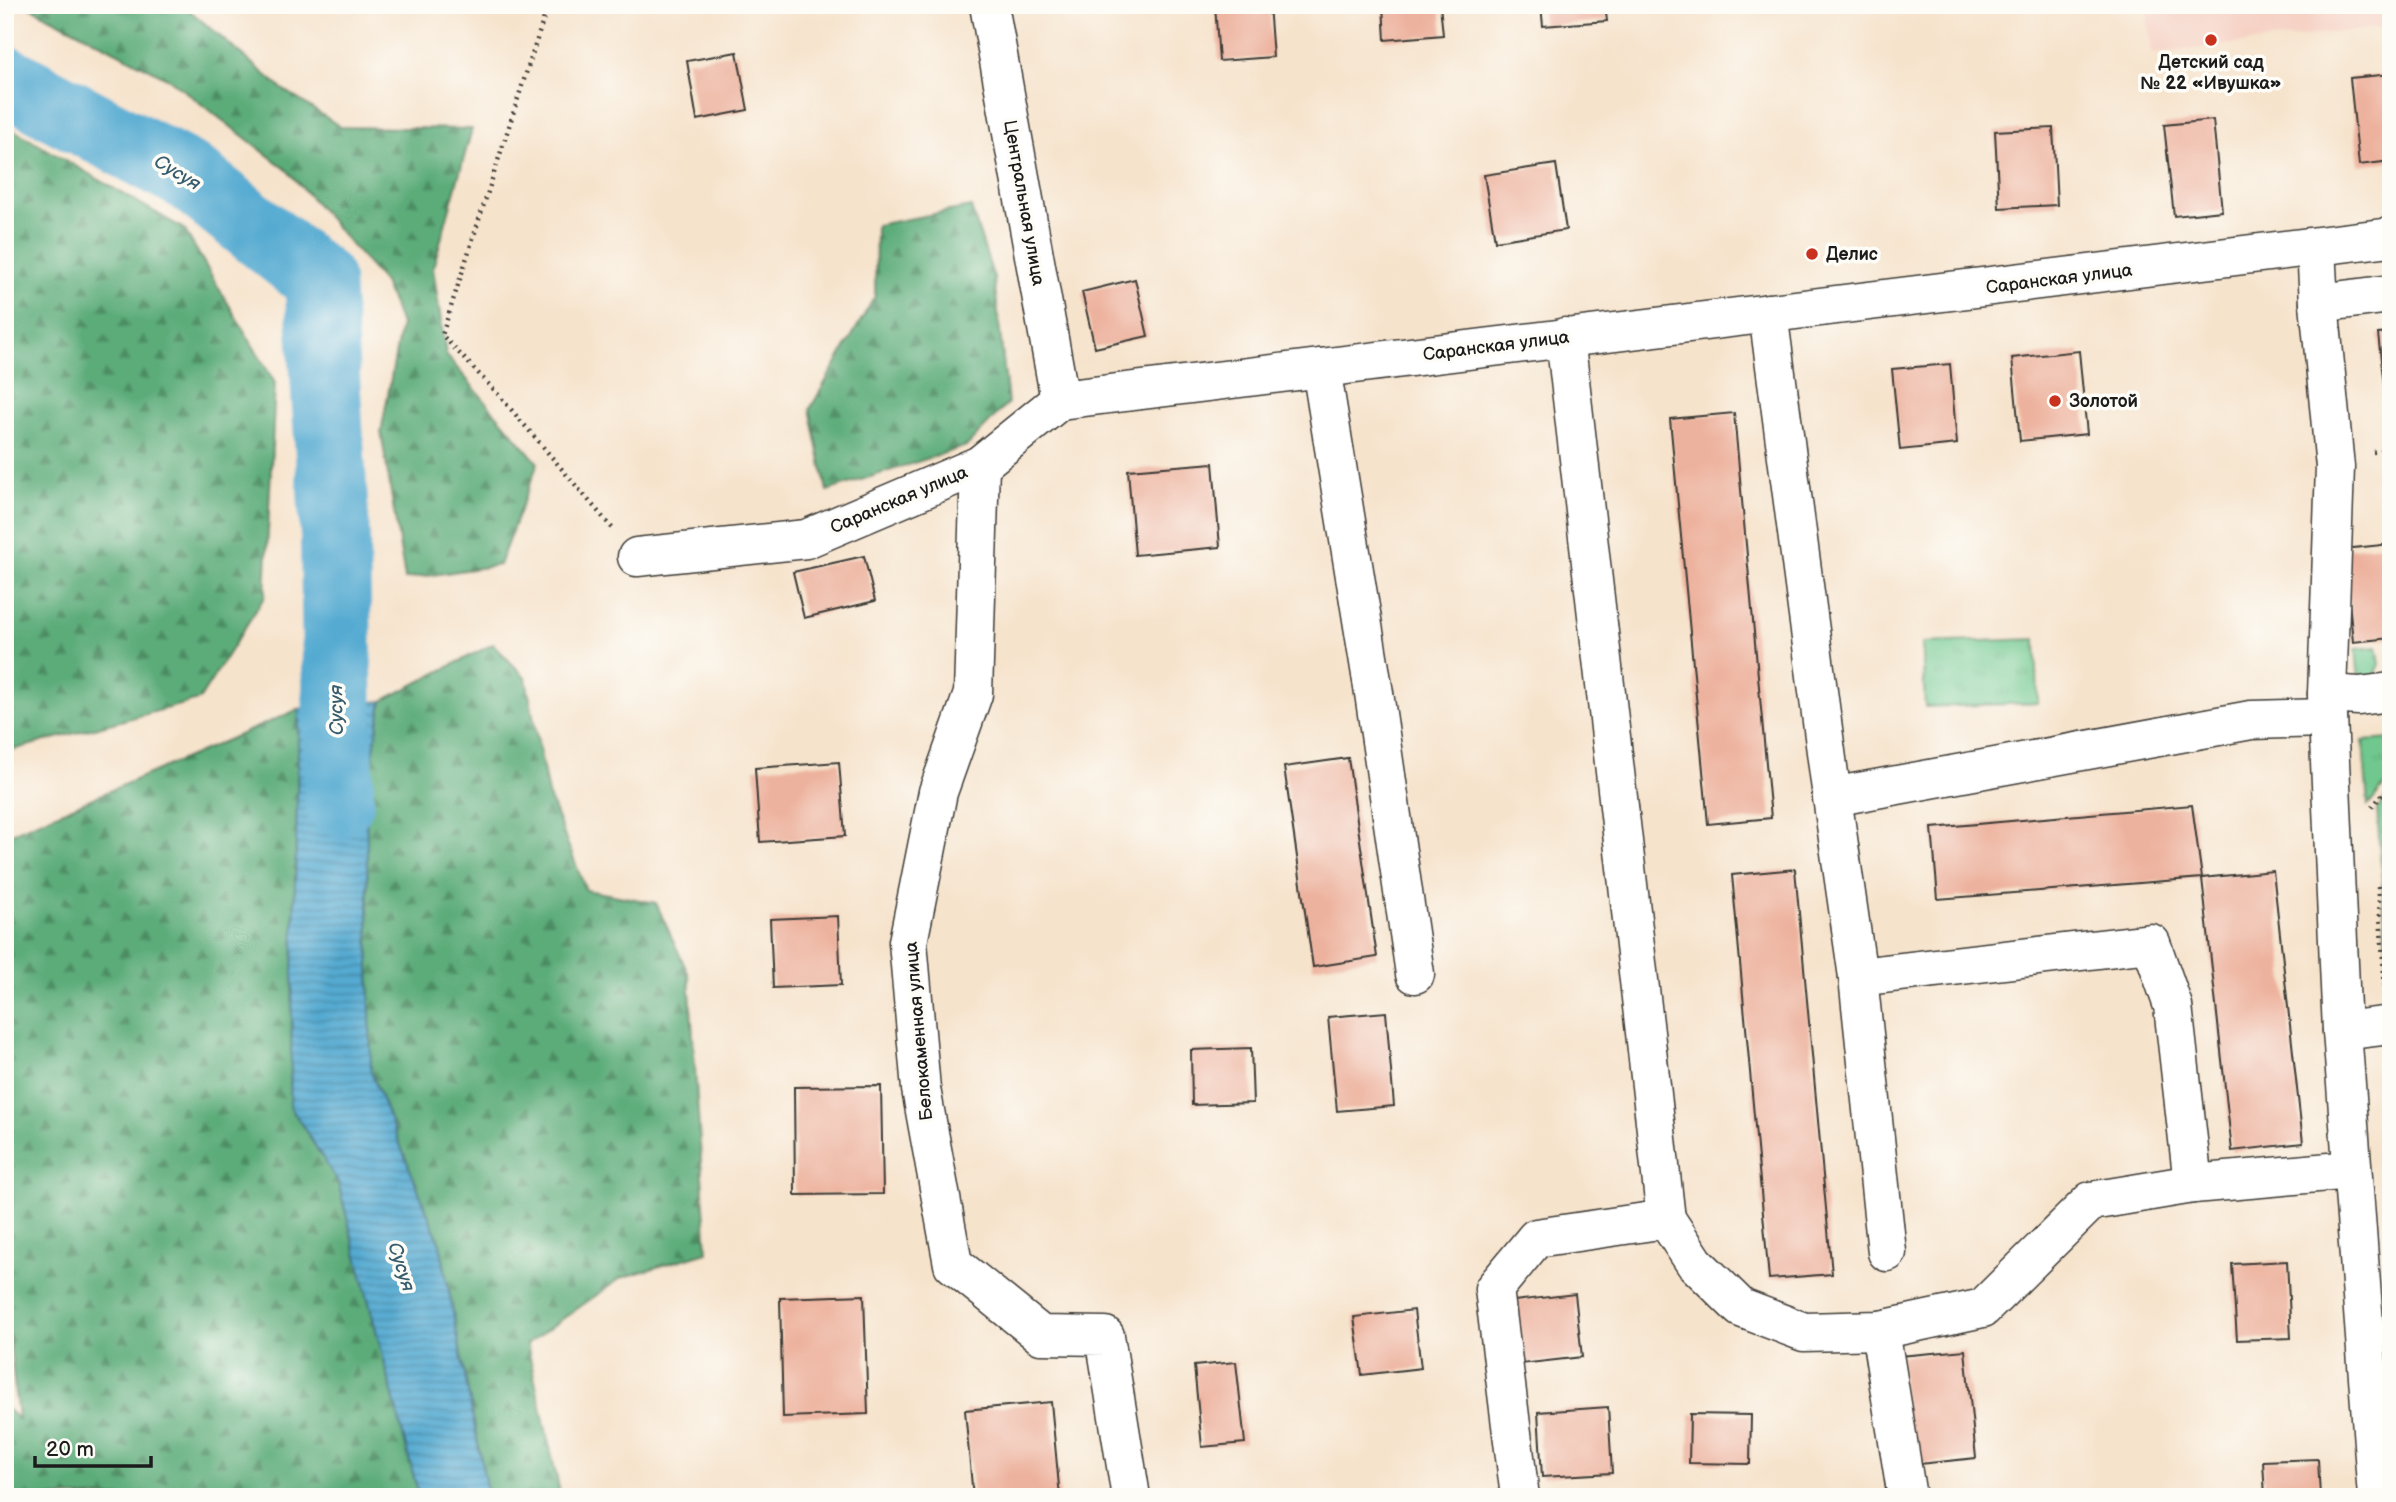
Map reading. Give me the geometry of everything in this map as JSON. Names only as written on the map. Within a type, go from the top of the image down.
[{"type":"street","name":"Центральная улица","points":[[989,5],[1060,400]]},
{"type":"street","name":"Саранская улица","points":[[637,557],[806,539],[981,465],[1060,400],[2391,237]]},
{"type":"street","points":[[2316,248],[2335,467],[2327,706],[2352,1171],[2382,1453],[2377,1497]]},
{"type":"street","points":[[2319,303],[2391,295]]},
{"type":"street","points":[[1768,313],[1858,977],[1887,1252]]},
{"type":"street","points":[[1565,337],[1590,576],[1632,906],[1666,1219],[1695,1263],[1741,1308],[1804,1332],[1880,1330],[1983,1308],[2091,1201],[2193,1184],[2352,1171]]},
{"type":"street","points":[[1321,368],[1376,707],[1415,974]]},
{"type":"street","name":"Белокаменная улица","points":[[981,465],[973,694],[938,792],[908,942],[921,1089],[953,1264],[1041,1335],[1105,1336],[1131,1497]]},
{"type":"street","points":[[1832,797],[2391,692]]},
{"type":"street","points":[[1858,977],[2151,943],[2173,1006],[2193,1184]]},
{"type":"street","points":[[2343,1031],[2391,1025]]},
{"type":"street","points":[[1520,1497],[1494,1289],[1536,1238],[1666,1219]]},
{"type":"street","points":[[1880,1330],[1906,1497]]},
{"type":"path","points":[[548,5],[442,335],[497,393],[637,557]]},
{"type":"path","points":[[2373,820],[2372,807],[2391,784]]},
{"type":"path","points":[[2377,874],[2386,995],[2391,995]]},
{"type":"shaded area","name":"Детский сад № 22 «Ивушка»","points":[[2146,5],[2391,5],[2391,26],[2152,54]]},
{"type":"shaded area","points":[[2391,1088],[2391,1222],[2375,1096],[2376,1090]]},
{"type":"green space","points":[[26,5],[183,5],[281,88],[341,127],[472,129],[433,268],[446,355],[538,463],[499,565],[405,579],[381,432],[401,324],[384,283],[287,170],[169,79]]},
{"type":"green space","points":[[5,125],[184,229],[275,383],[265,596],[199,700],[5,752]]},
{"type":"green space","points":[[971,207],[994,278],[1008,403],[967,446],[827,491],[810,409],[875,296],[876,225]]},
{"type":"green space","points":[[2036,639],[2038,703],[1925,707],[1922,643]]},
{"type":"green space","points":[[493,644],[526,678],[548,794],[586,890],[656,903],[689,975],[707,1252],[621,1278],[527,1344],[561,1497],[488,1497],[440,1244],[371,1072],[366,797],[382,701]]},
{"type":"green space","points":[[2377,647],[2380,664],[2375,676],[2359,681],[2356,649]]},
{"type":"green space","points":[[299,709],[290,1106],[338,1182],[419,1497],[5,1497],[5,1407],[18,1419],[5,1298],[5,836]]},
{"type":"green space","points":[[2391,739],[2391,778],[2368,806],[2363,741]]},
{"type":"green space","points":[[2391,793],[2391,990],[2390,990],[2377,809]]},
{"type":"water","points":[[382,701],[366,797],[371,1072],[440,1244],[488,1497],[419,1497],[338,1182],[290,1106],[299,709]]},
{"type":"building","points":[[1215,5],[1269,5],[1273,57],[1219,61]]},
{"type":"building","points":[[1383,5],[1440,5],[1443,35],[1385,40]]},
{"type":"building","points":[[1541,5],[1605,5],[1607,21],[1543,26]]},
{"type":"building","points":[[737,52],[748,110],[697,120],[687,61]]},
{"type":"building","points":[[2391,74],[2391,161],[2359,165],[2350,78]]},
{"type":"building","points":[[2213,120],[2222,211],[2174,216],[2164,125]]},
{"type":"building","points":[[2053,128],[2057,205],[1999,208],[1995,131]]},
{"type":"building","points":[[1556,164],[1566,230],[1495,241],[1484,175]]},
{"type":"building","points":[[1135,279],[1148,336],[1095,348],[1082,292]]},
{"type":"building","points":[[2391,333],[2391,402],[2386,403],[2378,334]]},
{"type":"building","points":[[2079,351],[2087,434],[2020,441],[2012,358]]},
{"type":"building","points":[[1950,364],[1957,444],[1900,450],[1892,369]]},
{"type":"building","points":[[1734,413],[1771,818],[1708,824],[1670,419]]},
{"type":"building","points":[[1213,463],[1220,547],[1135,555],[1128,470]]},
{"type":"building","points":[[2391,544],[2391,638],[2353,642],[2344,549]]},
{"type":"building","points":[[864,556],[875,601],[804,618],[793,572]]},
{"type":"building","points":[[1348,758],[1377,957],[1313,967],[1284,767]]},
{"type":"building","points":[[839,762],[845,836],[760,842],[755,768]]},
{"type":"building","points":[[2192,805],[2202,878],[1938,899],[1932,828]]},
{"type":"building","points":[[1795,869],[1832,1274],[1769,1279],[1732,875]]},
{"type":"building","points":[[2273,871],[2303,1143],[2232,1151],[2202,878]]},
{"type":"building","points":[[838,916],[841,985],[773,988],[770,919]]},
{"type":"building","points":[[1386,1012],[1394,1106],[1337,1111],[1328,1017]]},
{"type":"building","points":[[1251,1048],[1253,1103],[1192,1105],[1191,1050]]},
{"type":"building","points":[[881,1086],[883,1194],[795,1195],[794,1087]]},
{"type":"building","points":[[2287,1261],[2291,1338],[2237,1340],[2232,1264]]},
{"type":"building","points":[[1575,1294],[1582,1357],[1521,1364],[1514,1301]]},
{"type":"building","points":[[864,1295],[868,1414],[783,1417],[780,1298]]},
{"type":"building","points":[[1414,1310],[1421,1368],[1362,1375],[1354,1317]]},
{"type":"building","points":[[1965,1350],[1976,1458],[1910,1465],[1900,1356]]},
{"type":"building","points":[[1236,1362],[1245,1443],[1202,1447],[1194,1366]]},
{"type":"building","points":[[1051,1402],[1060,1497],[973,1497],[965,1410]]},
{"type":"building","points":[[1608,1407],[1612,1473],[1542,1477],[1538,1412]]},
{"type":"building","points":[[1690,1414],[1751,1415],[1750,1464],[1689,1463]]},
{"type":"building","points":[[2318,1459],[2320,1497],[2265,1497],[2263,1461]]},
{"type":"waterway","name":"Сусуя","points":[[5,80],[190,177],[319,280],[335,536],[339,802]]},
{"type":"place","name":"Детский сад № 22 «Ивушка»","points":[[2211,40]]},
{"type":"place","name":"Делис","points":[[1812,254]]},
{"type":"place","name":"Золотой","points":[[2055,401]]}]
